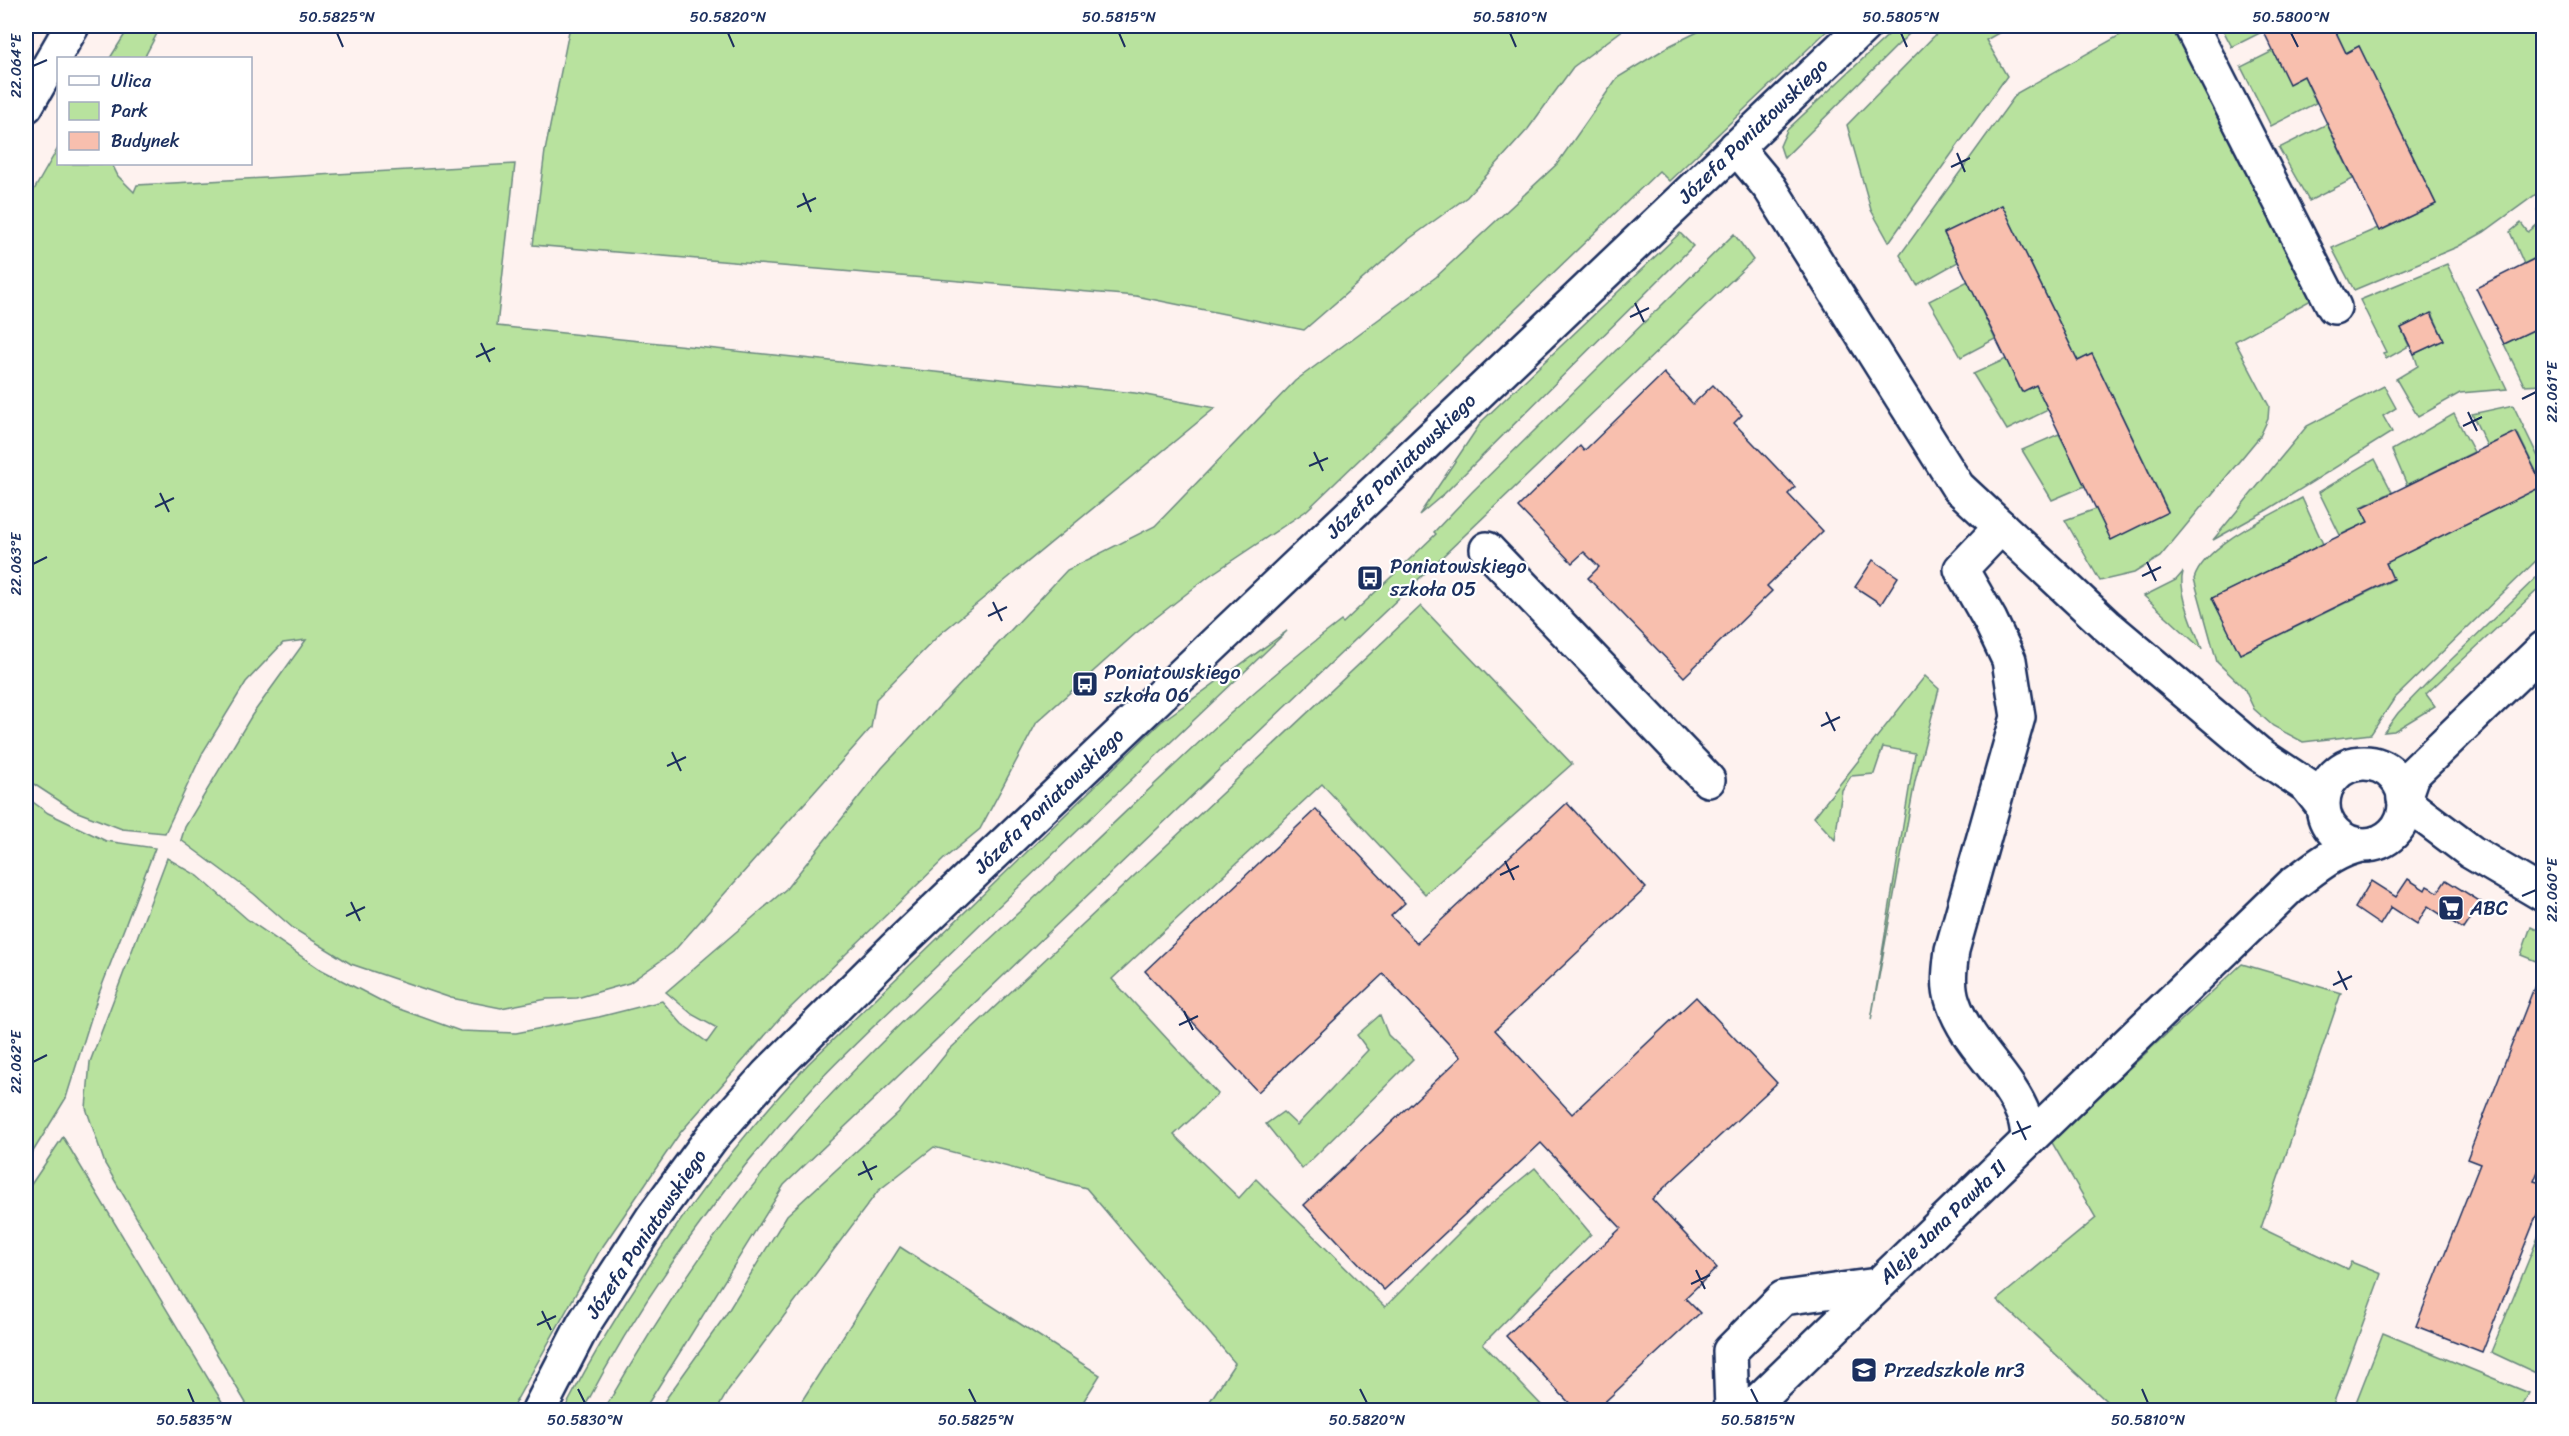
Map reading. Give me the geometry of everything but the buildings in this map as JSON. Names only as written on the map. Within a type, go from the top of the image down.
[{"type":"street","points":[[26,106],[72,26]]},
{"type":"street","name":"Józefa Poniatowskiego","points":[[538,1410],[583,1325],[653,1217],[712,1137],[767,1075],[895,948],[1864,26]]},
{"type":"street","points":[[2191,26],[2334,307]]},
{"type":"street","points":[[1736,147],[1770,188],[1958,487],[2100,620],[2264,758],[2307,786],[2339,837],[2374,842],[2397,830],[2403,818],[2404,798],[2412,775],[2544,648]]},
{"type":"street","points":[[2001,527],[1961,569],[2009,660],[2018,717],[1952,950],[1949,974],[1952,1000],[1964,1026],[2011,1091],[2025,1117],[2028,1139]]},
{"type":"street","points":[[1487,549],[1708,780]]},
{"type":"street","points":[[2264,758],[2290,767],[2312,771],[2361,765],[2411,755],[2455,732]]},
{"type":"street","name":"Aleje Jana Pawła II","points":[[2293,884],[2326,835],[2324,793],[2329,782],[2361,765],[2387,769],[2397,779],[2404,798],[2415,810],[2471,852],[2544,895]]},
{"type":"street","name":"Aleje Jana Pawła II","points":[[1749,1410],[2293,884],[2337,853],[2348,848],[2415,831],[2471,852]]},
{"type":"street","points":[[1732,1410],[1730,1351],[1783,1298],[1878,1285]]},
{"type":"green space","points":[[130,26],[161,26],[145,57],[111,57]]},
{"type":"green space","points":[[570,26],[1628,26],[1573,67],[1528,129],[1467,197],[1409,239],[1304,330],[1136,296],[533,245],[545,151]]},
{"type":"green space","points":[[1710,26],[1832,26],[1669,181],[1659,171],[1306,511],[1209,576],[1135,634],[1037,722],[980,829],[945,858],[783,1015],[680,1133],[599,1252],[511,1410],[250,1410],[105,1164],[86,1108],[90,1062],[167,858],[198,876],[247,919],[320,969],[391,1006],[460,1031],[516,1033],[599,1017],[662,1001],[682,1024],[707,1042],[717,1028],[693,1015],[666,992],[786,889],[882,768],[1067,570],[1155,526],[1295,381],[1436,277],[1557,164],[1617,78],[1671,45]]},
{"type":"green space","points":[[1898,26],[1917,26],[1784,158],[1780,146],[1787,130]]},
{"type":"green space","points":[[1944,26],[2011,26],[1986,40],[2007,76],[1889,242],[1871,210],[1847,125]]},
{"type":"green space","points":[[2130,26],[2180,26],[2315,298],[2235,341],[2269,406],[2268,419],[2260,436],[2160,557],[2134,573],[2100,581],[2065,520],[2096,509],[2111,539],[2168,511],[2092,354],[2078,361],[2002,205],[1944,233],[1958,262],[1917,285],[1900,255],[2017,93],[2131,29]]},
{"type":"green space","points":[[2221,26],[2261,26],[2264,31],[2232,47]]},
{"type":"green space","points":[[2333,26],[2543,26],[2543,189],[2484,232],[2457,247],[2354,290],[2332,248],[2378,228],[2380,231],[2436,204],[2359,46],[2346,53]]},
{"type":"green space","points":[[2273,51],[2290,83],[2304,76],[2316,103],[2271,126],[2241,67]]},
{"type":"green space","points":[[2327,124],[2353,179],[2309,201],[2279,148]]},
{"type":"green space","points":[[57,150],[57,165],[112,165],[118,176],[134,192],[137,185],[515,164],[497,326],[1135,393],[1215,408],[940,634],[876,699],[871,728],[673,952],[629,983],[577,998],[547,999],[501,1008],[451,998],[351,964],[294,929],[254,894],[181,840],[185,827],[252,715],[306,640],[283,643],[246,682],[203,752],[165,833],[122,829],[75,811],[26,779],[26,204]]},
{"type":"green space","points":[[2543,205],[2543,220],[2537,210]]},
{"type":"green space","points":[[2543,220],[2543,254],[2524,264],[2510,232],[2521,223],[2528,232]]},
{"type":"green space","points":[[1680,233],[1693,246],[1444,494],[1419,515],[1482,421]]},
{"type":"green space","points":[[1734,234],[1753,260],[784,1185],[644,1410],[604,1410],[652,1330],[704,1251],[790,1139],[852,1072],[947,979],[1206,736],[1272,677],[1341,621],[1343,623],[1436,534],[1434,532],[1472,492]]},
{"type":"green space","points":[[2447,264],[2507,389],[2460,393],[2418,417],[2396,379],[2418,366],[2414,354],[2444,340],[2432,313],[2401,328],[2409,346],[2386,359],[2383,353],[2386,352],[2360,300]]},
{"type":"green space","points":[[1968,281],[1995,339],[1961,357],[1929,301]]},
{"type":"green space","points":[[2543,325],[2543,384],[2524,385],[2504,344]]},
{"type":"green space","points":[[2006,359],[2021,391],[2036,385],[2048,410],[2007,430],[1973,374]]},
{"type":"green space","points":[[2384,386],[2396,408],[2383,416],[2392,432],[2267,510],[2213,540],[2307,426]]},
{"type":"green space","points":[[2513,405],[2543,467],[2543,486],[2517,432],[2487,446],[2472,414]]},
{"type":"green space","points":[[2454,414],[2474,452],[2407,485],[2392,450]]},
{"type":"green space","points":[[2059,434],[2085,486],[2052,500],[2022,450]]},
{"type":"green space","points":[[2375,459],[2392,492],[2361,507],[2368,522],[2340,535],[2319,492]]},
{"type":"green space","points":[[2543,486],[2543,554],[2394,699],[2371,734],[2303,742],[2273,726],[2254,709],[2244,688],[2217,662],[2194,579],[2200,566],[2224,543],[2273,513],[2302,498],[2323,544],[2213,598],[2240,654],[2393,580],[2386,563]]},
{"type":"green space","points":[[2543,571],[2543,585],[2426,694],[2435,706],[2394,731],[2384,732],[2398,713],[2427,683]]},
{"type":"green space","points":[[2183,572],[2182,589],[2202,649],[2144,596],[2176,580]]},
{"type":"green space","points":[[1421,606],[1572,764],[1425,894],[1322,784],[1112,979],[1218,1094],[1174,1135],[1239,1198],[1256,1179],[1385,1307],[1474,1218],[1535,1168],[1591,1234],[1483,1344],[1546,1410],[1204,1410],[1235,1363],[1086,1188],[934,1147],[878,1191],[729,1389],[717,1410],[658,1410],[725,1316],[787,1215],[899,1112],[949,1050]]},
{"type":"green space","points":[[1287,631],[813,1087],[749,1161],[688,1241],[632,1325],[583,1410],[564,1410],[617,1317],[674,1229],[738,1145],[808,1064],[1161,722]]},
{"type":"green space","points":[[1925,676],[1939,689],[1915,781],[1871,1020],[1915,753],[1883,747],[1874,774],[1851,776],[1842,790],[1835,840],[1814,817]]},
{"type":"green space","points":[[26,797],[48,813],[106,841],[155,848],[98,996],[66,1098],[26,1163]]},
{"type":"green space","points":[[2531,926],[2543,932],[2543,964],[2521,955]]},
{"type":"green space","points":[[2242,964],[2341,993],[2261,1228],[2347,1269],[2351,1262],[2381,1274],[2331,1410],[2116,1410],[1997,1300],[2096,1218],[2051,1141]]},
{"type":"green space","points":[[1380,1015],[1388,1035],[1413,1059],[1302,1169],[1266,1124],[1283,1112],[1297,1125],[1368,1050],[1357,1035]]},
{"type":"green space","points":[[63,1137],[227,1410],[26,1410],[26,1192]]},
{"type":"green space","points":[[2543,1225],[2544,1363],[2538,1374],[2491,1352]]},
{"type":"green space","points":[[900,1247],[1100,1375],[1078,1410],[796,1410]]},
{"type":"green space","points":[[2383,1333],[2529,1393],[2520,1410],[2353,1410]]},
{"type":"place","name":"Poniatowskiego szkoła 05","points":[[1370,578]]},
{"type":"place","name":"Poniatowskiego szkoła 06","points":[[1085,684]]},
{"type":"place","name":"ABC","points":[[2451,908]]},
{"type":"place","name":"Przedszkole nr3","points":[[1864,1370]]}]
